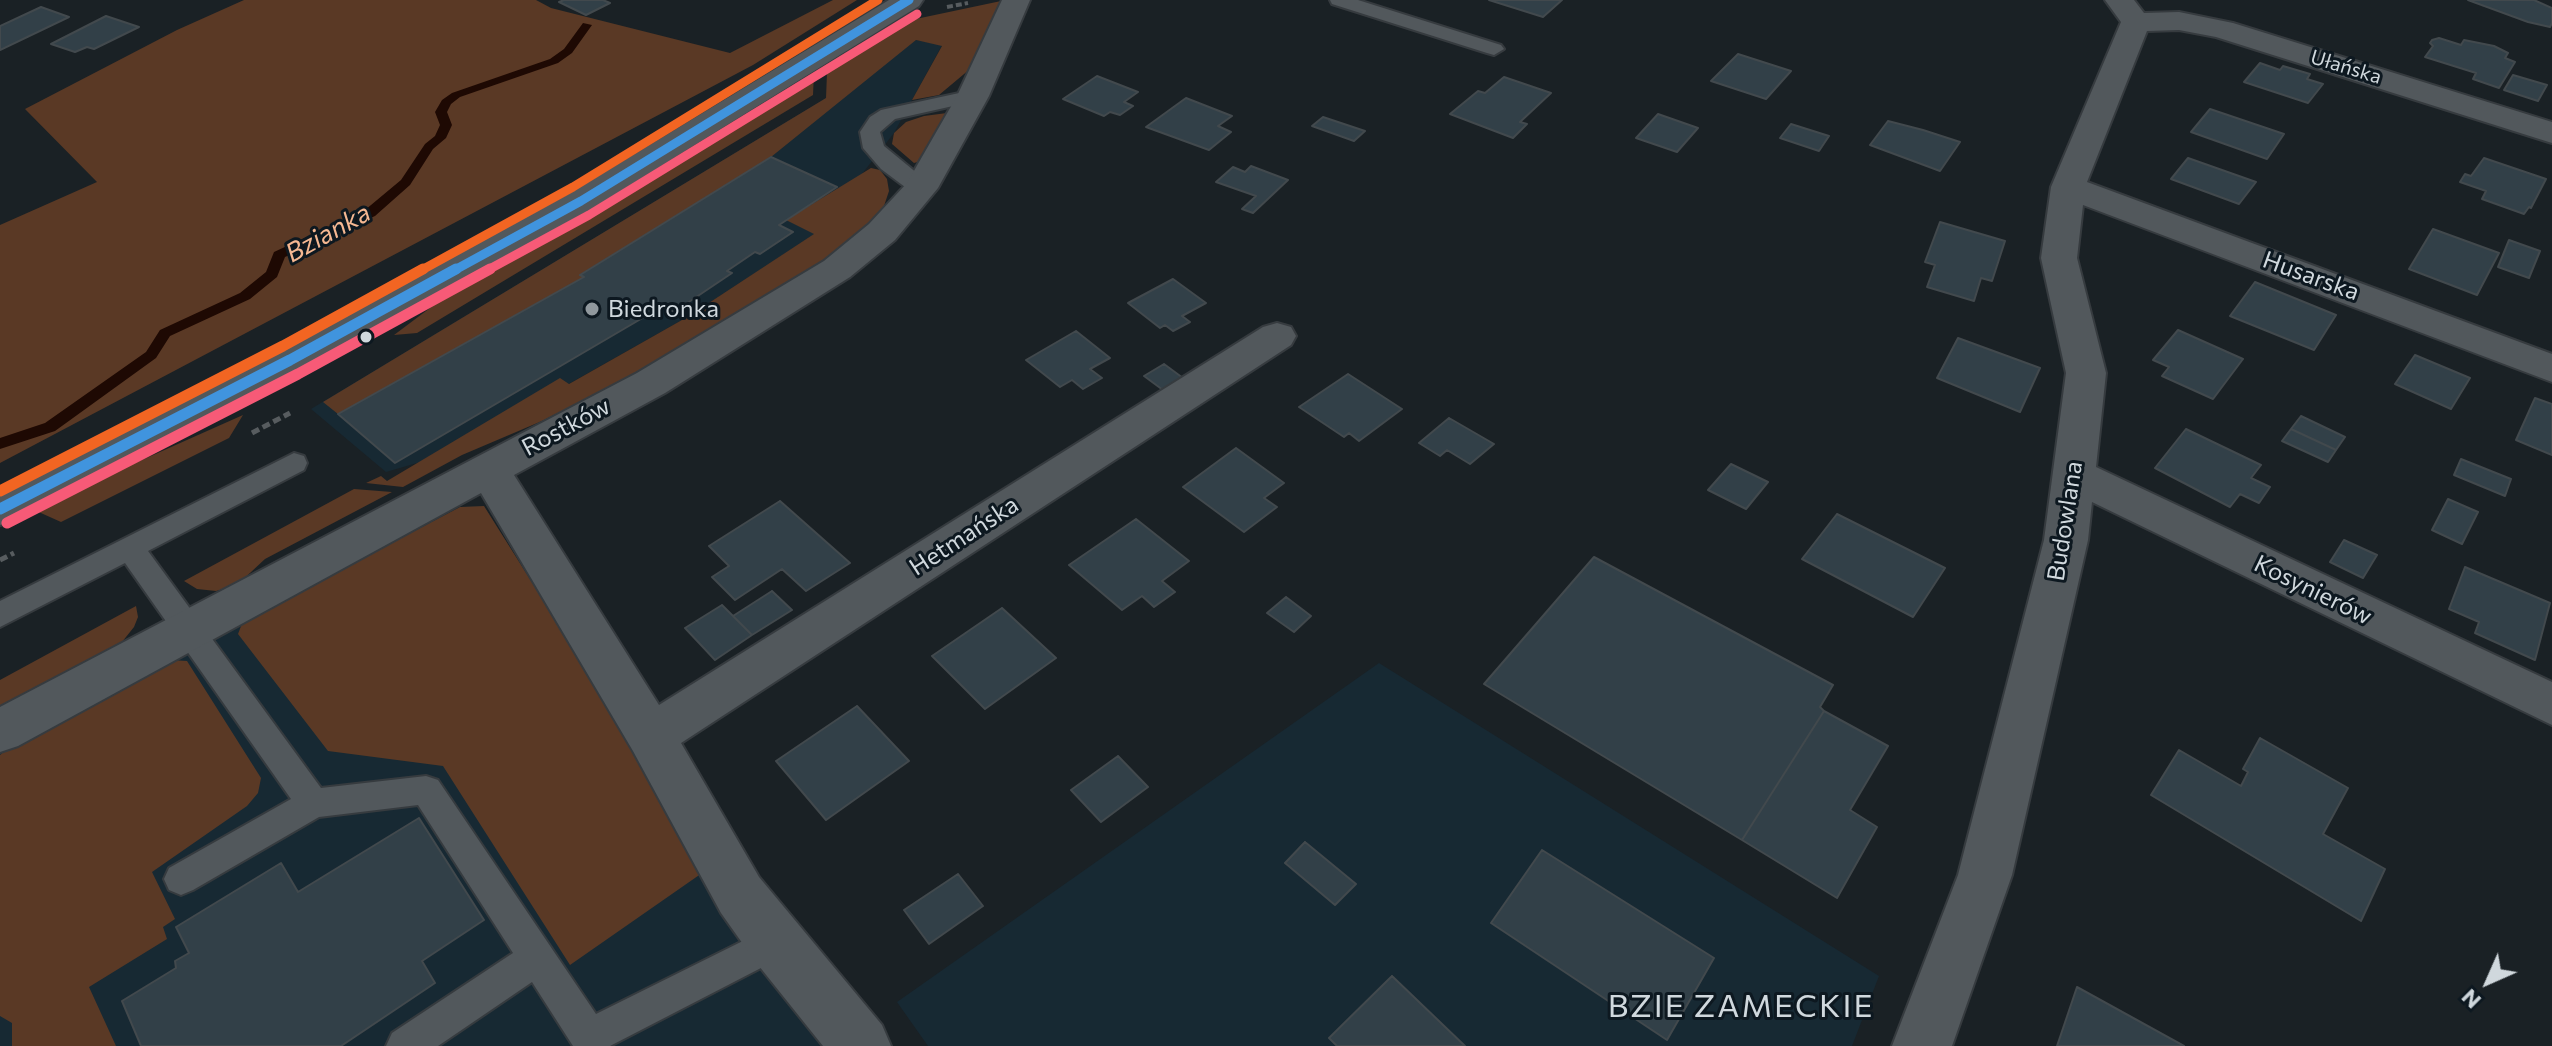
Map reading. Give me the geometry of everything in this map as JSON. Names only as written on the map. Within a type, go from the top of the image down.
[{"type":"street","points":[[0,509],[290,360],[581,201],[909,0]]},
{"type":"street","name":"Rostków","points":[[0,731],[651,383],[837,269],[882,232],[921,188],[973,96],[1016,0]]},
{"type":"street","name":"Ułańska","points":[[2128,11],[2222,29],[2552,133]]},
{"type":"street","name":"Budowlana","points":[[1922,1046],[1985,875],[2066,540],[2086,373],[2059,258],[2068,187],[2128,11]]},
{"type":"street","name":"Husarska","points":[[2068,187],[2552,369]]},
{"type":"street","name":"Hetmańska","points":[[651,736],[1277,336]]},
{"type":"street","points":[[488,469],[651,736],[740,895],[861,1046]]},
{"type":"street","name":"Kosynierów","points":[[2074,475],[2552,705]]},
{"type":"lane","points":[[1339,0],[1494,49]]},
{"type":"lane","points":[[921,188],[889,164],[874,148],[870,132],[877,121],[888,114],[973,96]]},
{"type":"lane","points":[[0,615],[294,463]]},
{"type":"lane","points":[[130,548],[313,803]]},
{"type":"lane","points":[[181,879],[313,803],[426,790],[536,958],[582,1042],[775,942]]},
{"type":"lane","points":[[405,1046],[536,958]]},
{"type":"shaded area","points":[[244,0],[536,0],[551,8],[730,53],[833,0],[857,0],[753,65],[0,463],[0,225],[97,182],[25,109],[177,30]]},
{"type":"shaded area","points":[[1001,1],[970,69],[939,95],[912,100],[942,46],[916,40],[771,157],[581,274],[584,277],[338,414],[323,402],[826,98],[827,73],[911,20]]},
{"type":"shaded area","points":[[916,40],[942,45],[894,133],[815,234],[689,316],[441,456],[386,472],[311,409],[826,98]]},
{"type":"shaded area","points":[[814,73],[813,95],[417,333],[394,335],[466,281],[663,167]]},
{"type":"shaded area","points":[[947,113],[921,161],[914,163],[892,144],[894,133],[906,122]]},
{"type":"shaded area","points":[[871,168],[880,170],[887,179],[889,191],[882,212],[867,229],[825,261],[639,373],[542,421],[462,455],[403,487],[366,483],[381,476],[387,481],[560,378],[569,384],[689,316],[814,234],[786,220]]},
{"type":"shaded area","points":[[243,415],[229,438],[61,522],[32,509]]},
{"type":"shaded area","points":[[354,489],[392,492],[265,559],[236,586],[216,591],[197,589],[184,581]]},
{"type":"shaded area","points":[[484,506],[633,743],[841,1046],[0,1046],[0,749],[460,507]]},
{"type":"shaded area","points":[[484,506],[633,743],[705,871],[570,965],[443,766],[328,751],[238,634],[243,621],[460,507]]},
{"type":"shaded area","points":[[136,606],[138,617],[134,627],[114,652],[0,712],[0,680]]},
{"type":"shaded area","points":[[170,660],[187,661],[261,778],[258,793],[247,806],[152,872],[175,919],[163,927],[167,939],[89,987],[116,1046],[12,1046],[12,1023],[0,1016],[0,755],[18,740]]},
{"type":"shaded area","points":[[1379,663],[1879,976],[1852,1046],[928,1046],[897,1002]]},
{"type":"building","points":[[603,0],[610,3],[586,15],[559,2]]},
{"type":"building","points":[[1489,0],[1562,0],[1543,17]]},
{"type":"building","points":[[2468,0],[2534,0],[2552,8],[2552,23],[2550,27],[2528,22]]},
{"type":"building","points":[[41,7],[69,17],[0,50],[0,26]]},
{"type":"building","points":[[106,16],[139,27],[94,49],[87,47],[75,52],[51,44]]},
{"type":"building","points":[[2439,38],[2461,45],[2464,40],[2494,46],[2508,53],[2505,58],[2515,62],[2499,88],[2473,79],[2476,73],[2425,57],[2433,46],[2430,43],[2432,40]]},
{"type":"building","points":[[1738,54],[1791,71],[1766,99],[1711,81]]},
{"type":"building","points":[[2260,63],[2280,70],[2283,66],[2310,74],[2307,79],[2323,84],[2308,103],[2244,82]]},
{"type":"building","points":[[2513,75],[2547,85],[2538,101],[2504,90]]},
{"type":"building","points":[[1097,76],[1138,92],[1124,102],[1133,106],[1120,115],[1110,112],[1104,116],[1063,99]]},
{"type":"building","points":[[1504,77],[1551,93],[1520,122],[1527,124],[1513,138],[1450,114],[1478,91],[1485,93]]},
{"type":"building","points":[[1186,98],[1232,116],[1218,126],[1231,132],[1209,150],[1146,127]]},
{"type":"building","points":[[2210,109],[2284,134],[2267,159],[2191,132]]},
{"type":"building","points":[[1658,114],[1698,128],[1677,152],[1636,138]]},
{"type":"building","points":[[1323,117],[1365,131],[1354,141],[1312,126]]},
{"type":"building","points":[[1888,121],[1960,142],[1940,171],[1870,145]]},
{"type":"building","points":[[1791,124],[1829,136],[1819,151],[1780,138]]},
{"type":"building","name":"Biedronka","points":[[771,157],[837,187],[779,225],[793,232],[760,254],[755,252],[727,271],[732,273],[674,312],[663,306],[395,463],[338,414],[584,277],[580,275]]},
{"type":"building","points":[[2188,158],[2256,182],[2239,204],[2171,179]]},
{"type":"building","points":[[2484,158],[2546,179],[2531,208],[2524,214],[2482,199],[2486,191],[2460,182],[2465,174],[2471,176]]},
{"type":"building","points":[[1251,166],[1288,180],[1253,213],[1242,209],[1256,196],[1216,182],[1233,167],[1245,172]]},
{"type":"building","points":[[1940,222],[2005,241],[1992,281],[1981,278],[1974,301],[1927,287],[1935,265],[1925,262]]},
{"type":"building","points":[[2433,229],[2499,253],[2477,295],[2409,269]]},
{"type":"building","points":[[2509,240],[2540,251],[2529,278],[2498,267]]},
{"type":"building","points":[[1173,279],[1206,303],[1182,316],[1190,322],[1173,331],[1165,325],[1160,328],[1128,303]]},
{"type":"building","points":[[2255,282],[2336,315],[2314,350],[2230,316]]},
{"type":"building","points":[[2178,330],[2243,359],[2213,399],[2162,376],[2169,367],[2153,360]]},
{"type":"building","points":[[1076,331],[1110,358],[1090,369],[1102,378],[1083,389],[1072,380],[1060,387],[1026,360]]},
{"type":"building","points":[[1958,338],[2040,368],[2020,412],[1937,378]]},
{"type":"building","points":[[2415,355],[2470,378],[2451,409],[2395,384]]},
{"type":"building","points":[[1164,364],[1187,381],[1167,393],[1144,376]]},
{"type":"building","points":[[1348,374],[1402,409],[1359,441],[1349,433],[1344,437],[1299,407]]},
{"type":"building","points":[[2535,398],[2552,404],[2552,455],[2516,440]]},
{"type":"building","points":[[2301,416],[2345,437],[2336,450],[2291,429]]},
{"type":"building","points":[[1449,418],[1494,444],[1470,464],[1447,450],[1440,456],[1419,443]]},
{"type":"building","points":[[2186,429],[2261,465],[2251,478],[2270,487],[2259,503],[2240,494],[2230,507],[2155,468]]},
{"type":"building","points":[[2291,429],[2336,450],[2328,462],[2282,441]]},
{"type":"building","points":[[1236,448],[1284,483],[1264,498],[1277,507],[1244,532],[1183,487]]},
{"type":"building","points":[[2461,459],[2511,479],[2505,496],[2454,475]]},
{"type":"building","points":[[1731,464],[1768,482],[1746,509],[1708,490]]},
{"type":"building","points":[[2448,499],[2478,512],[2462,544],[2432,530]]},
{"type":"building","points":[[780,501],[850,563],[806,591],[782,569],[735,600],[712,577],[729,566],[709,546]]},
{"type":"building","points":[[1837,514],[1945,568],[1913,617],[1802,559]]},
{"type":"building","points":[[1136,519],[1189,561],[1162,581],[1175,592],[1154,607],[1142,596],[1122,610],[1069,565]]},
{"type":"building","points":[[2344,540],[2377,555],[2363,578],[2330,562]]},
{"type":"building","points":[[1594,557],[1833,685],[1820,707],[1824,711],[1742,840],[1484,684]]},
{"type":"building","points":[[2465,567],[2550,603],[2535,660],[2475,633],[2479,622],[2449,609]]},
{"type":"building","points":[[772,591],[792,610],[752,635],[733,616]]},
{"type":"building","points":[[1286,597],[1311,616],[1294,632],[1267,613]]},
{"type":"building","points":[[722,605],[752,635],[715,660],[685,628]]},
{"type":"building","points":[[1002,608],[1056,658],[985,709],[932,656]]},
{"type":"building","points":[[857,706],[909,761],[826,820],[776,761]]},
{"type":"building","points":[[1824,711],[1888,746],[1850,810],[1877,827],[1837,898],[1742,840]]},
{"type":"building","points":[[2260,738],[2348,788],[2323,834],[2385,869],[2361,921],[2151,795],[2179,750],[2241,786],[2248,772],[2243,769]]},
{"type":"building","points":[[1118,756],[1148,787],[1101,822],[1071,790]]},
{"type":"building","points":[[419,818],[484,920],[422,961],[435,983],[341,1046],[141,1046],[122,1001],[176,968],[175,961],[189,953],[176,927],[281,863],[298,892]]},
{"type":"building","points":[[1305,842],[1356,884],[1335,905],[1285,863]]},
{"type":"building","points":[[1542,850],[1714,958],[1667,1040],[1491,923]]},
{"type":"building","points":[[958,874],[983,906],[929,944],[904,910]]},
{"type":"building","points":[[1392,976],[1465,1046],[1337,1046],[1329,1038]]},
{"type":"building","points":[[2077,987],[2184,1046],[2057,1046]]},
{"type":"waterway","name":"Bzianka","points":[[0,444],[50,427],[151,355],[165,333],[245,296],[272,274],[279,255],[370,213],[406,182],[429,147],[440,138],[446,125],[441,112],[446,102],[456,95],[554,61],[568,51],[587,25]]},
{"type":"transit line","points":[[0,491],[283,346],[573,187],[878,0]]},
{"type":"transit line","points":[[0,509],[290,360],[581,201],[909,0]]},
{"type":"transit line","points":[[7,523],[298,374],[589,215],[917,14]]},
{"type":"place","name":"Biedronka","points":[[592,309]]},
{"type":"district","name":"BZIE ZAMECKIE","points":[[1741,1006]]}]
